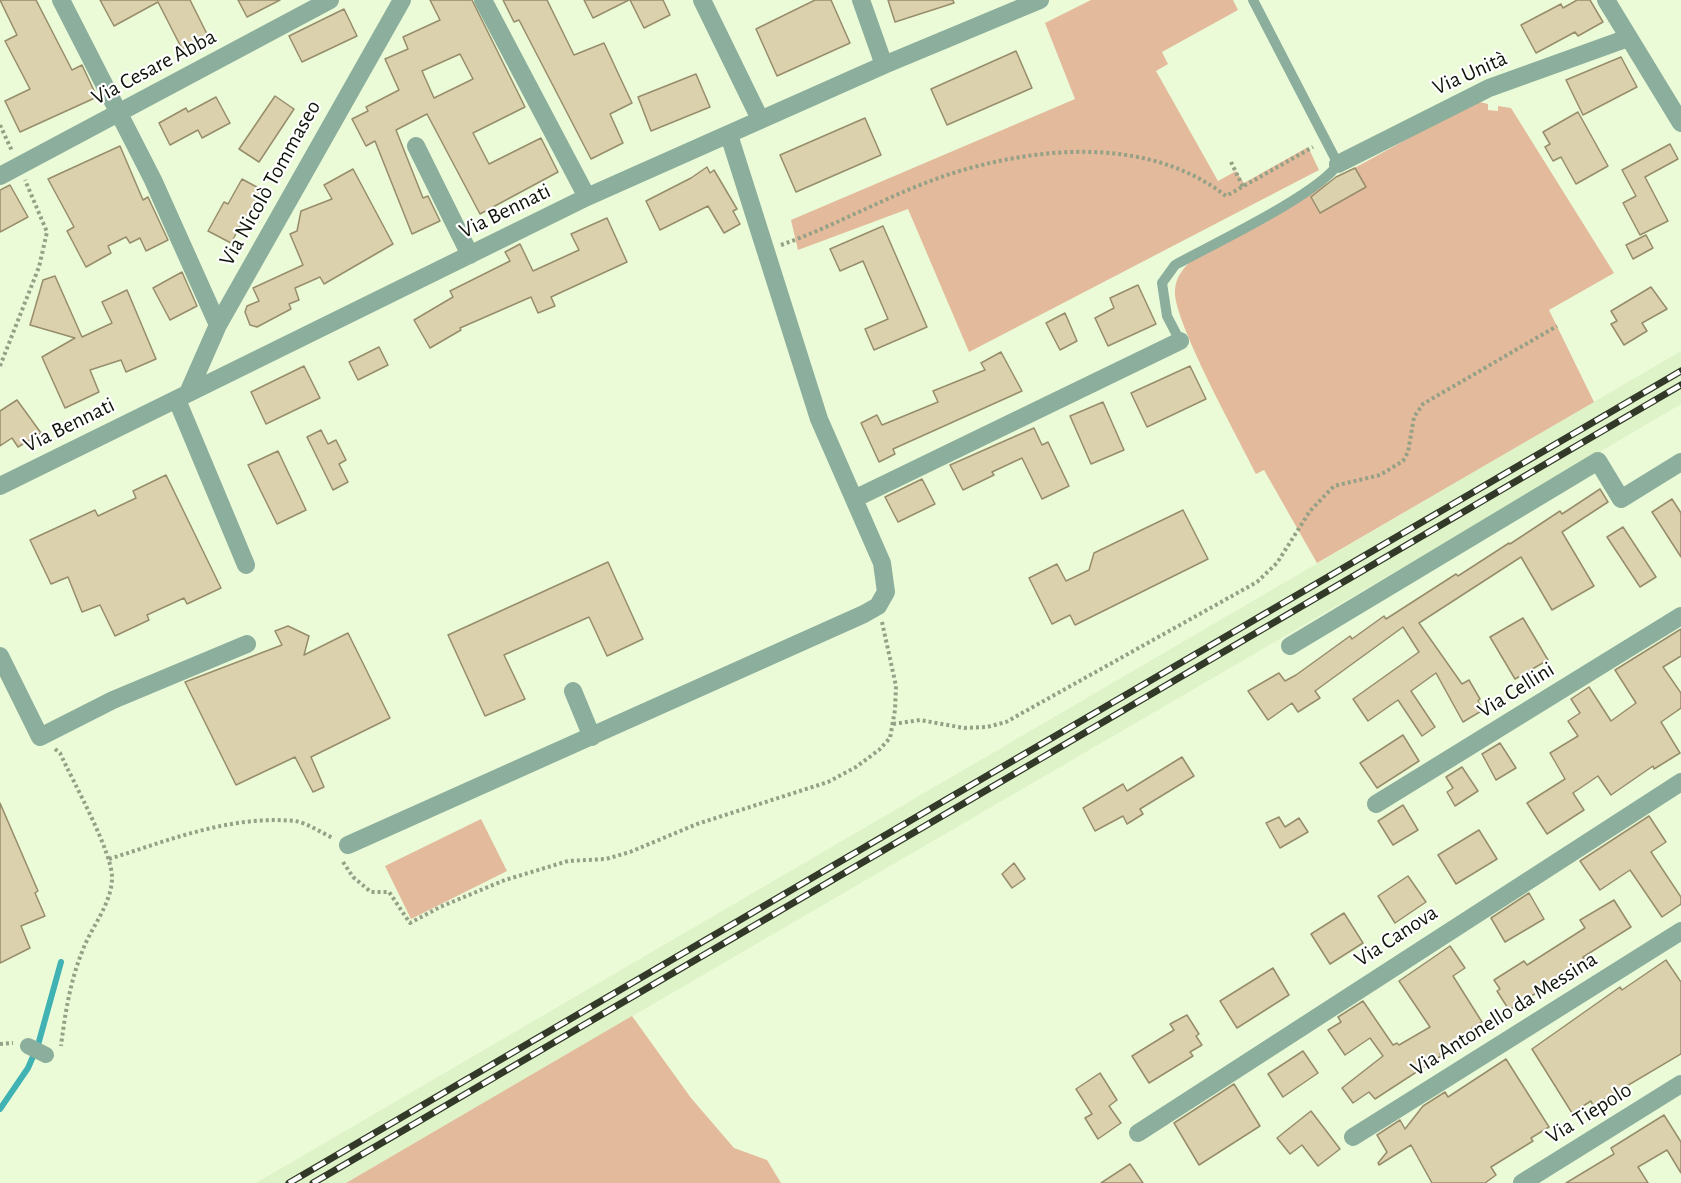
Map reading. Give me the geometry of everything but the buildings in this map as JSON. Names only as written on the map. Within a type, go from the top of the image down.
[{"type":"street","points":[[61,0],[153,180],[218,325]]},
{"type":"street","name":"Via Cesare Abba","points":[[0,176],[330,0]]},
{"type":"street","name":"Via Nicolò Tommaseo","points":[[182,397],[218,325],[402,0]]},
{"type":"street","points":[[483,0],[587,197]]},
{"type":"street","points":[[702,0],[760,119]]},
{"type":"street","points":[[861,0],[884,65]]},
{"type":"street","name":"Via Bennati","points":[[0,486],[587,197],[884,65],[1040,0]]},
{"type":"street","points":[[1606,0],[1681,123]]},
{"type":"street","name":"Via Unità","points":[[1338,164],[1489,88],[1628,38]]},
{"type":"street","points":[[340,849],[878,606],[886,592],[882,563],[819,419],[729,135]]},
{"type":"street","points":[[417,146],[470,255]]},
{"type":"street","points":[[854,499],[1180,341]]},
{"type":"street","points":[[182,397],[246,565]]},
{"type":"street","points":[[1290,646],[1598,461],[1621,499],[1681,462]]},
{"type":"street","name":"Via Cellini","points":[[1376,804],[1681,616]]},
{"type":"street","points":[[0,656],[40,737],[113,700],[246,644]]},
{"type":"street","points":[[573,691],[592,737]]},
{"type":"street","name":"Via Canova","points":[[1138,1133],[1681,782]]},
{"type":"street","name":"Via Antonello da Messina","points":[[1353,1137],[1681,931]]},
{"type":"street","points":[[28,1046],[46,1055]]},
{"type":"street","name":"Via Tiepolo","points":[[1522,1183],[1681,1084]]},
{"type":"lane","points":[[1180,341],[1167,316],[1162,283],[1175,265],[1302,194],[1331,175],[1338,164],[1252,0]]},
{"type":"path","points":[[0,125],[20,166],[47,232],[39,267],[0,366]]},
{"type":"path","points":[[766,250],[949,175],[1002,161],[1058,152],[1104,153],[1146,159],[1201,178],[1226,196],[1325,140]]},
{"type":"path","points":[[1231,162],[1243,187]]},
{"type":"path","points":[[893,724],[920,720],[964,728],[987,727],[1006,722],[1257,582],[1277,563],[1310,511],[1334,486],[1380,475],[1403,461],[1408,452],[1414,417],[1423,404],[1557,326]]},
{"type":"path","points":[[109,859],[220,824],[297,821],[331,837],[340,849],[353,877],[372,892],[390,892],[410,923],[440,907],[506,880],[568,861],[606,859],[697,824],[828,782],[879,750],[890,738],[896,686],[878,606]]},
{"type":"path","points":[[40,737],[60,753],[109,859],[112,879],[105,906],[83,949],[73,976],[61,1048],[55,1055],[46,1055]]},
{"type":"path","points":[[331,837],[340,849]]},
{"type":"shaded area","points":[[1091,0],[1233,0],[1238,10],[1162,52],[1168,64],[1156,71],[1218,181],[1236,171],[1244,183],[1308,147],[1319,170],[969,352],[908,209],[798,250],[791,220],[1075,99],[1045,23]]},
{"type":"shaded area","points":[[1476,101],[1488,104],[1488,110],[1498,111],[1498,106],[1511,108],[1614,273],[1549,310],[1594,402],[1317,563],[1264,470],[1256,474],[1208,380],[1184,326],[1177,304],[1175,289],[1177,279],[1197,255]]},
{"type":"shaded area","points":[[1681,351],[1681,404],[1503,509],[346,1183],[256,1183]]},
{"type":"shaded area","points":[[481,819],[507,871],[411,919],[385,866]]},
{"type":"shaded area","points":[[632,1016],[691,1098],[734,1148],[767,1160],[781,1183],[346,1183]]},
{"type":"waterway","points":[[0,1109],[28,1068],[38,1045],[61,962]]},
{"type":"railway","points":[[289,1183],[1681,371]]},
{"type":"railway","points":[[313,1183],[1681,385]]}]
